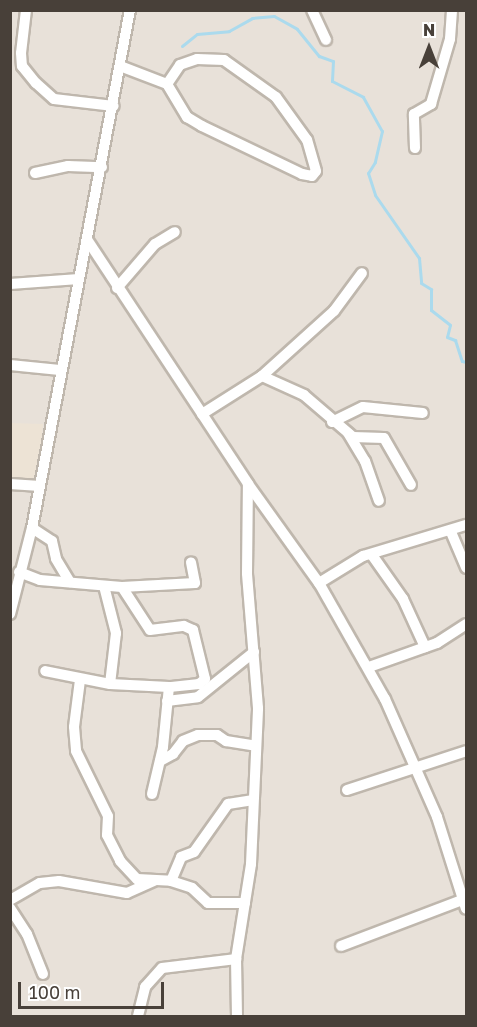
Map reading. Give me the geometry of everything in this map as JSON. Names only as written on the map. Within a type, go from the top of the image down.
[{"type":"street","points":[[26,10],[21,53],[22,66],[36,83],[54,99],[114,106]]},
{"type":"street","points":[[10,614],[32,528],[60,370],[114,106],[130,10]]},
{"type":"street","points":[[312,10],[326,40]]},
{"type":"street","points":[[415,148],[414,114],[431,104],[450,39],[452,10]]},
{"type":"street","points":[[120,66],[167,84],[187,117],[202,126],[302,174],[312,176],[316,171],[307,140],[276,98],[224,60],[197,58],[180,65],[167,84]]},
{"type":"street","points":[[35,173],[68,166],[102,167]]},
{"type":"street","points":[[117,288],[155,244],[176,232]]},
{"type":"street","points":[[88,241],[248,484],[319,583],[369,668],[417,768],[466,904],[341,946]]},
{"type":"street","points":[[202,414],[262,376],[334,311],[362,273]]},
{"type":"street","points":[[10,284],[79,279]]},
{"type":"street","points":[[10,365],[60,370]]},
{"type":"street","points":[[262,376],[304,395],[332,422],[347,430],[353,437],[384,438],[411,485]]},
{"type":"street","points":[[332,422],[363,407],[423,413]]},
{"type":"street","points":[[347,430],[365,461],[379,501]]},
{"type":"street","points":[[10,484],[40,486]]},
{"type":"street","points":[[237,1017],[236,959],[251,864],[256,746],[254,652],[247,573],[248,484]]},
{"type":"street","points":[[319,583],[353,561],[451,532],[466,525]]},
{"type":"street","points":[[32,528],[52,541],[56,559],[70,582]]},
{"type":"street","points":[[451,532],[466,568]]},
{"type":"street","points":[[372,555],[403,599],[424,647]]},
{"type":"street","points":[[19,572],[40,580],[104,586],[195,583],[191,562]]},
{"type":"street","points":[[104,586],[116,633],[110,684]]},
{"type":"street","points":[[45,671],[80,680],[110,684],[169,687],[204,681],[196,635],[184,626],[150,630],[122,587]]},
{"type":"street","points":[[369,668],[455,634],[466,624]]},
{"type":"street","points":[[167,701],[198,697],[254,652]]},
{"type":"street","points":[[80,680],[74,727],[76,751],[108,816],[107,835],[120,861],[137,879],[171,881],[192,888],[208,903],[245,903]]},
{"type":"street","points":[[152,794],[160,760],[169,687]]},
{"type":"street","points":[[160,760],[173,754],[183,741],[198,735],[217,735],[226,741],[256,746]]},
{"type":"street","points":[[347,790],[466,751]]},
{"type":"street","points":[[171,881],[181,857],[194,852],[228,804],[252,800]]},
{"type":"street","points":[[10,900],[40,883],[59,881],[127,893],[154,881]]},
{"type":"street","points":[[10,908],[27,934],[43,974]]},
{"type":"street","points":[[138,1017],[145,987],[162,968],[236,959]]},
{"type":"shaded area","points":[[11,11],[466,11],[466,1016],[11,1016]]},
{"type":"shaded area","points":[[10,423],[43,424],[37,483],[11,482]]},
{"type":"waterway","points":[[182,46],[197,34],[229,31],[252,18],[274,16],[297,29],[319,56],[333,61],[332,81],[363,97],[382,131],[375,162],[368,173],[375,195],[419,258],[421,283],[431,289],[431,310],[450,325],[447,337],[455,340],[462,361],[466,362]]}]
